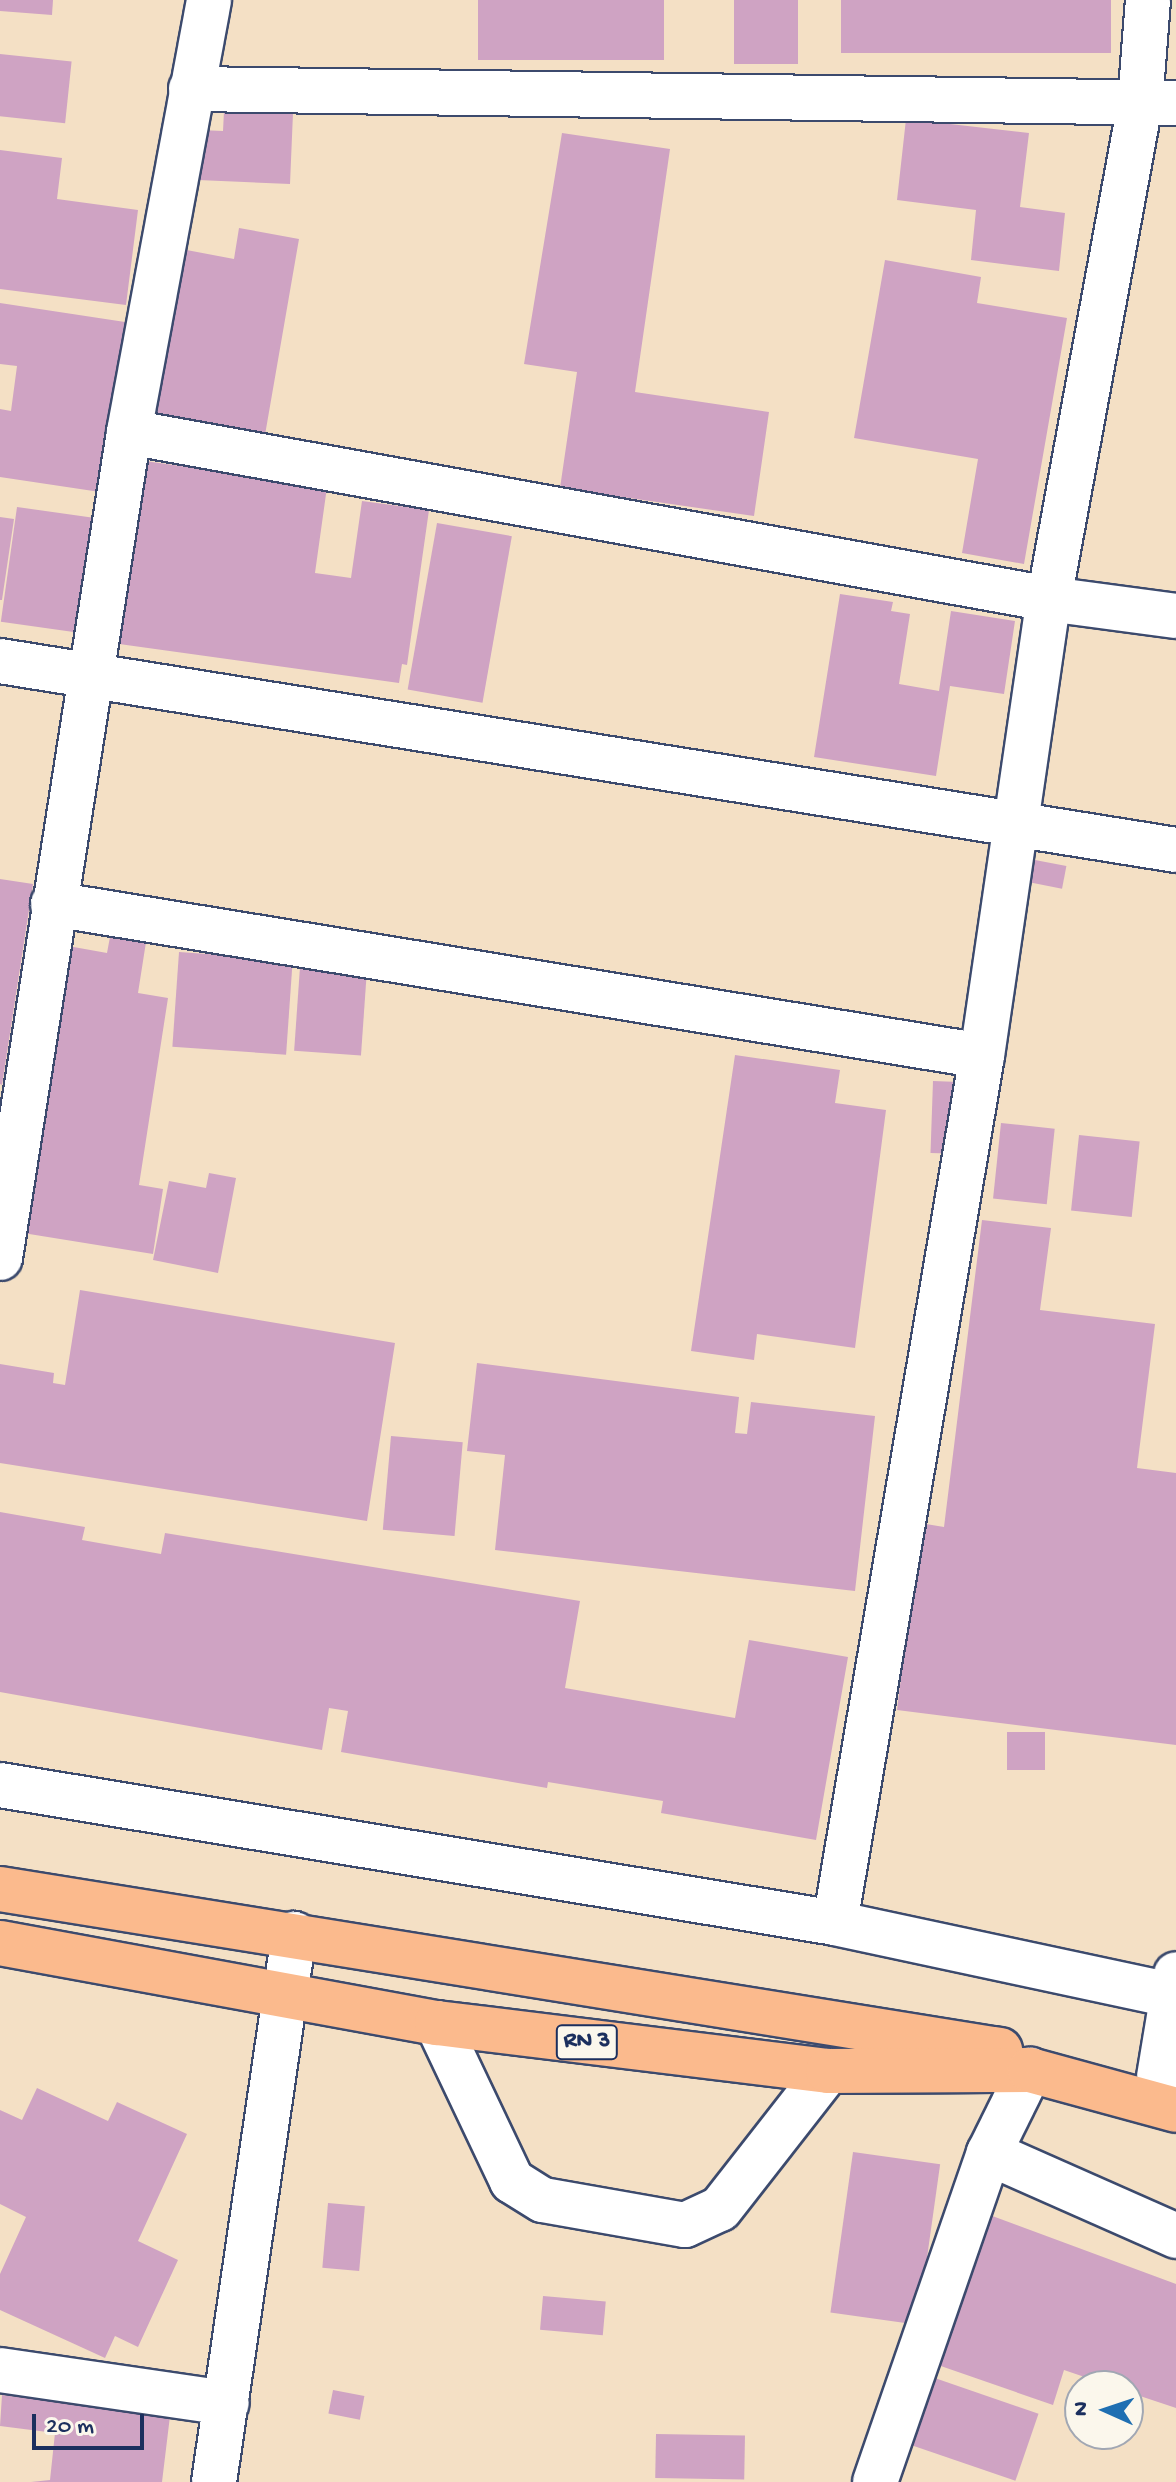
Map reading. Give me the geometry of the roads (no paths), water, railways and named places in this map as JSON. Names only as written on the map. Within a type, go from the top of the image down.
[{"type":"highway","name":"RN 3","points":[[0,1889],[294,1934],[1170,2089]]},
{"type":"highway","name":"RN 3","points":[[0,1943],[437,2023],[828,2071],[1030,2070],[1170,2089]]},
{"type":"street","points":[[0,1258],[53,904],[95,675],[129,432],[209,0]]},
{"type":"street","points":[[835,1923],[982,1056],[1049,599],[1158,104],[1148,0]]},
{"type":"street","points":[[191,89],[1158,104]]},
{"type":"street","points":[[129,432],[1049,599],[1176,616]]},
{"type":"street","points":[[0,661],[1176,850]]},
{"type":"street","points":[[53,904],[982,1056]]},
{"type":"street","points":[[0,1785],[835,1923],[1175,1988],[1170,2089]]},
{"type":"street","points":[[220,2480],[227,2403],[294,1934]]},
{"type":"street","points":[[437,2023],[512,2181],[543,2200],[685,2225],[720,2209],[828,2071]]},
{"type":"street","points":[[875,2482],[989,2153],[1030,2070]]},
{"type":"street","points":[[989,2153],[1176,2236]]},
{"type":"street","points":[[0,2370],[227,2403]]}]
